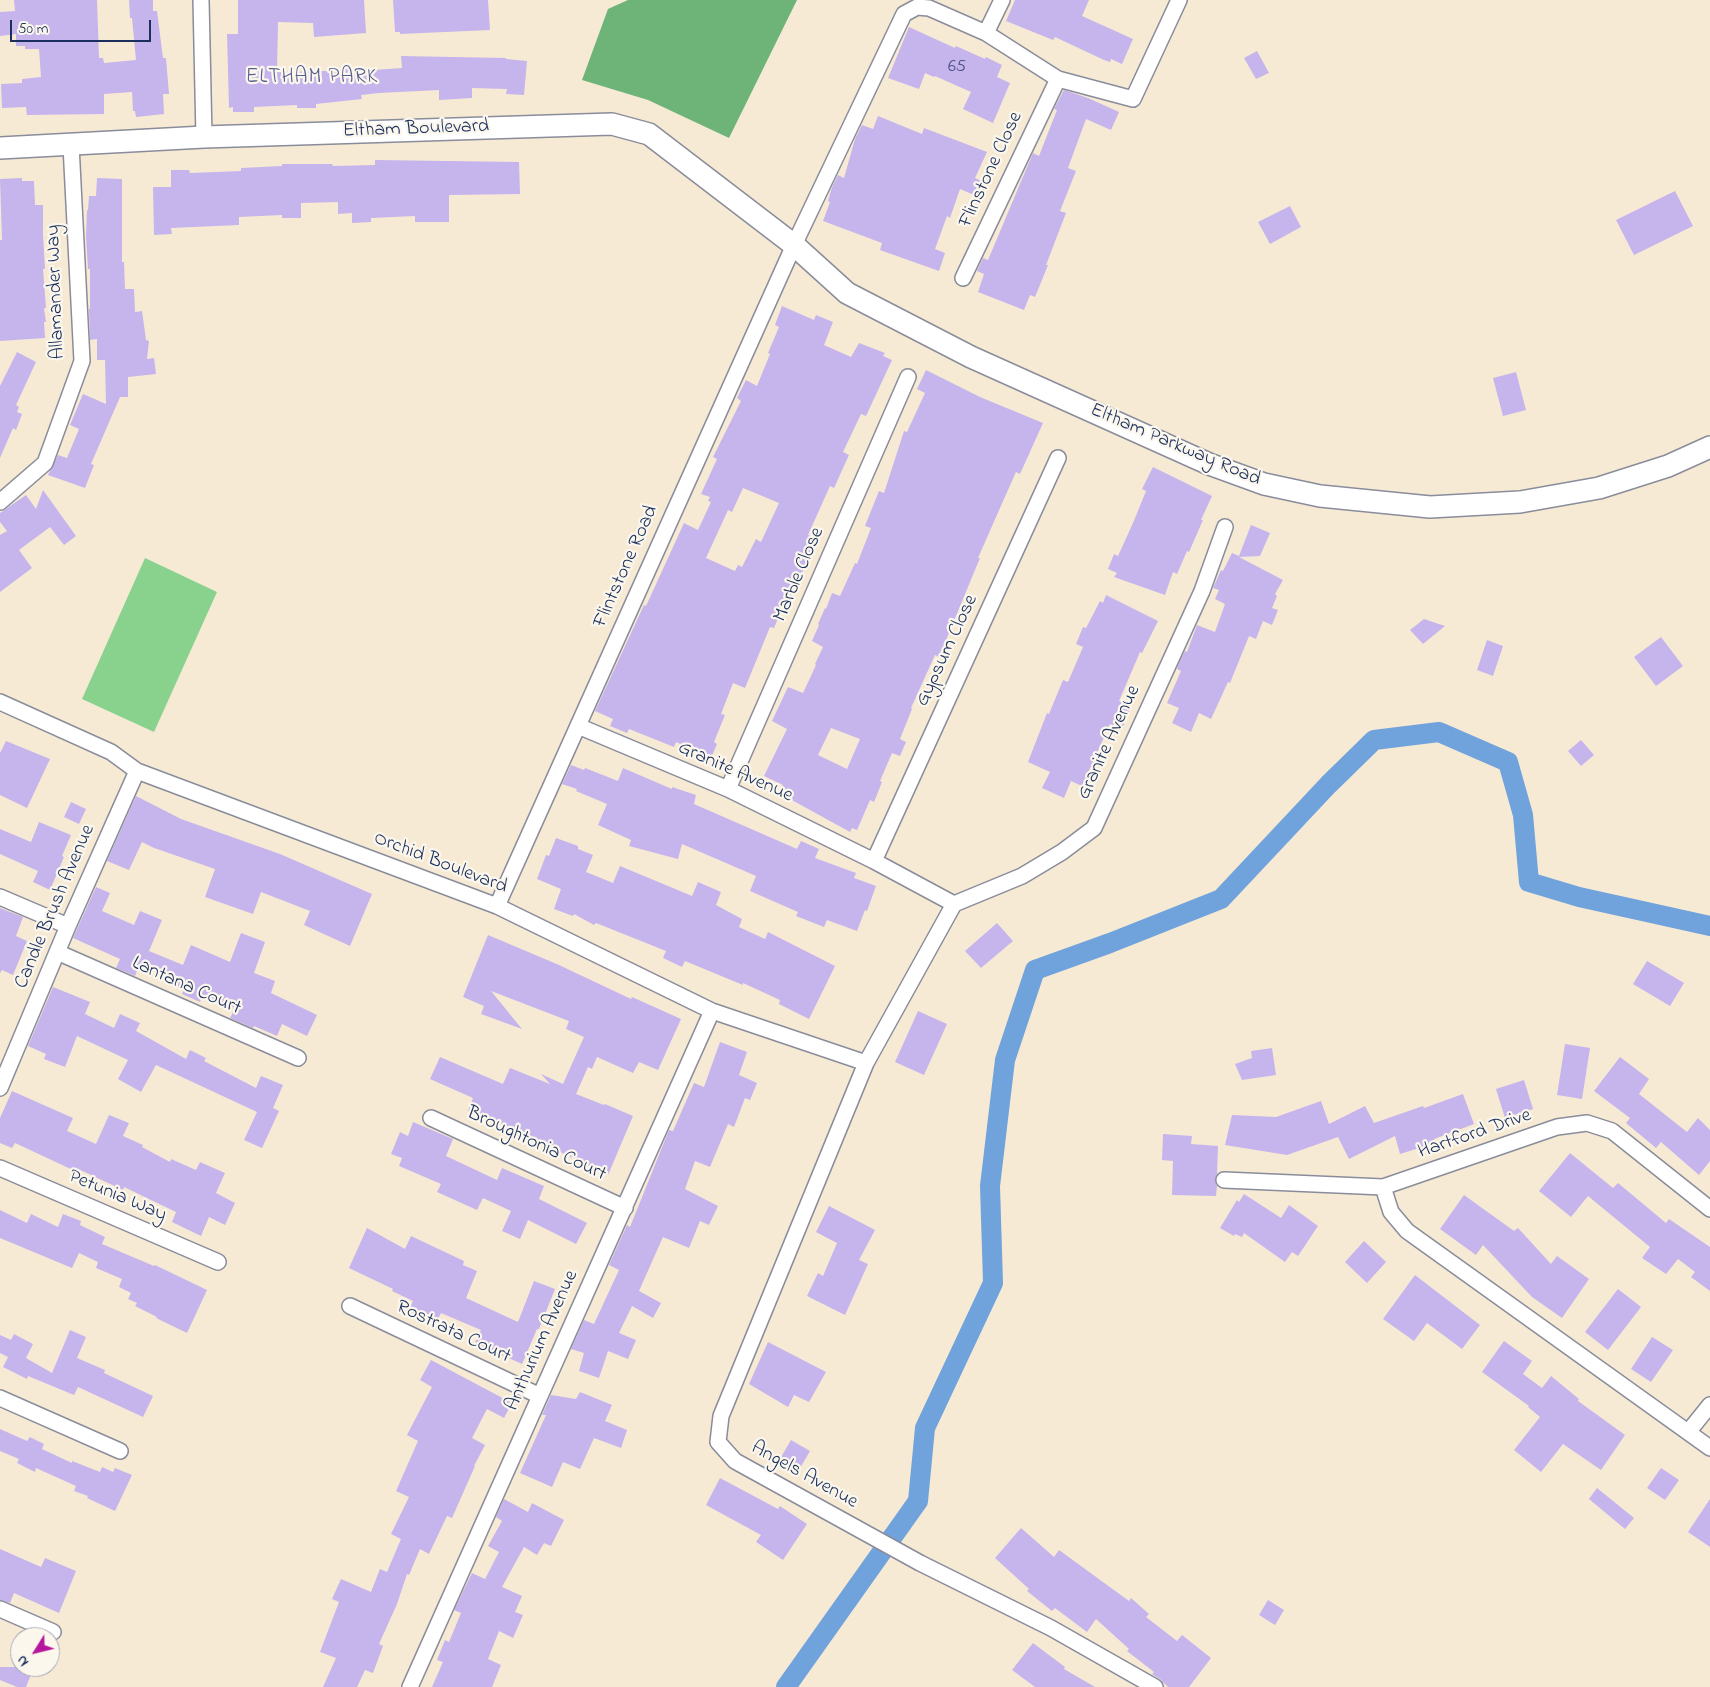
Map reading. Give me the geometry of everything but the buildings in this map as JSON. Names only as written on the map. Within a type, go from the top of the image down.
[{"type":"street","points":[[201,0],[204,136]]},
{"type":"street","points":[[1002,0],[986,33],[1058,78],[1133,99],[1179,0]]},
{"type":"street","name":"Flintstone Road","points":[[497,906],[794,245],[904,14],[917,7],[929,8],[986,33]]},
{"type":"street","name":"Flinstone Close","points":[[963,278],[1058,78]]},
{"type":"street","name":"Eltham Boulevard","points":[[0,148],[204,136],[612,124],[649,134],[794,245]]},
{"type":"street","name":"Allamander Way","points":[[0,502],[45,463],[82,361],[71,145]]},
{"type":"street","name":"Eltham Parkway Road","points":[[794,245],[847,293],[939,341],[1209,464],[1264,484],[1320,496],[1430,507],[1520,502],[1599,488],[1668,466],[1710,447]]},
{"type":"street","name":"Marble Close","points":[[728,790],[908,377]]},
{"type":"street","name":"Gypsum Close","points":[[874,861],[1058,458]]},
{"type":"street","name":"Granite Avenue","points":[[578,726],[728,790],[874,861],[954,904],[1022,876],[1062,852],[1094,828],[1202,591],[1225,527]]},
{"type":"street","name":"Orchid Boulevard","points":[[0,702],[111,752],[137,771],[497,906],[712,1012],[866,1063]]},
{"type":"street","name":"Candle Brush Avenue","points":[[0,1088],[68,926],[137,771]]},
{"type":"street","points":[[0,897],[68,926]]},
{"type":"street","points":[[866,1063],[954,904]]},
{"type":"street","name":"Lantana Court","points":[[57,952],[298,1058]]},
{"type":"street","name":"Anthurium Avenue","points":[[410,1687],[712,1012]]},
{"type":"street","name":"Angels Avenue","points":[[866,1063],[720,1416],[718,1442],[735,1461],[920,1563],[1051,1628],[1156,1687]]},
{"type":"street","name":"Broughtonia Court","points":[[431,1118],[625,1208]]},
{"type":"street","name":"Hartford Drive","points":[[1224,1180],[1383,1187],[1557,1127],[1587,1122],[1612,1131],[1710,1209]]},
{"type":"street","name":"Petunia Way","points":[[0,1168],[218,1262]]},
{"type":"street","points":[[1383,1187],[1391,1212],[1407,1231],[1710,1448]]},
{"type":"street","name":"Rostrata Court","points":[[350,1306],[540,1396]]},
{"type":"street","points":[[0,1398],[120,1451]]},
{"type":"street","points":[[1689,1432],[1710,1405]]},
{"type":"street","points":[[0,1609],[41,1627]]},
{"type":"green space","points":[[628,0],[797,0],[729,138],[648,100],[582,80],[608,9]]},
{"type":"green space","points":[[145,558],[217,592],[154,732],[82,699]]},
{"type":"waterway","points":[[786,1687],[918,1501],[925,1428],[993,1283],[990,1186],[1005,1060],[1035,970],[1110,943],[1221,899],[1328,785],[1374,740],[1439,732],[1508,762],[1523,815],[1529,882],[1579,897],[1710,926]]},
{"type":"district","name":"ELTHAM PARK","points":[[312,79]]}]
